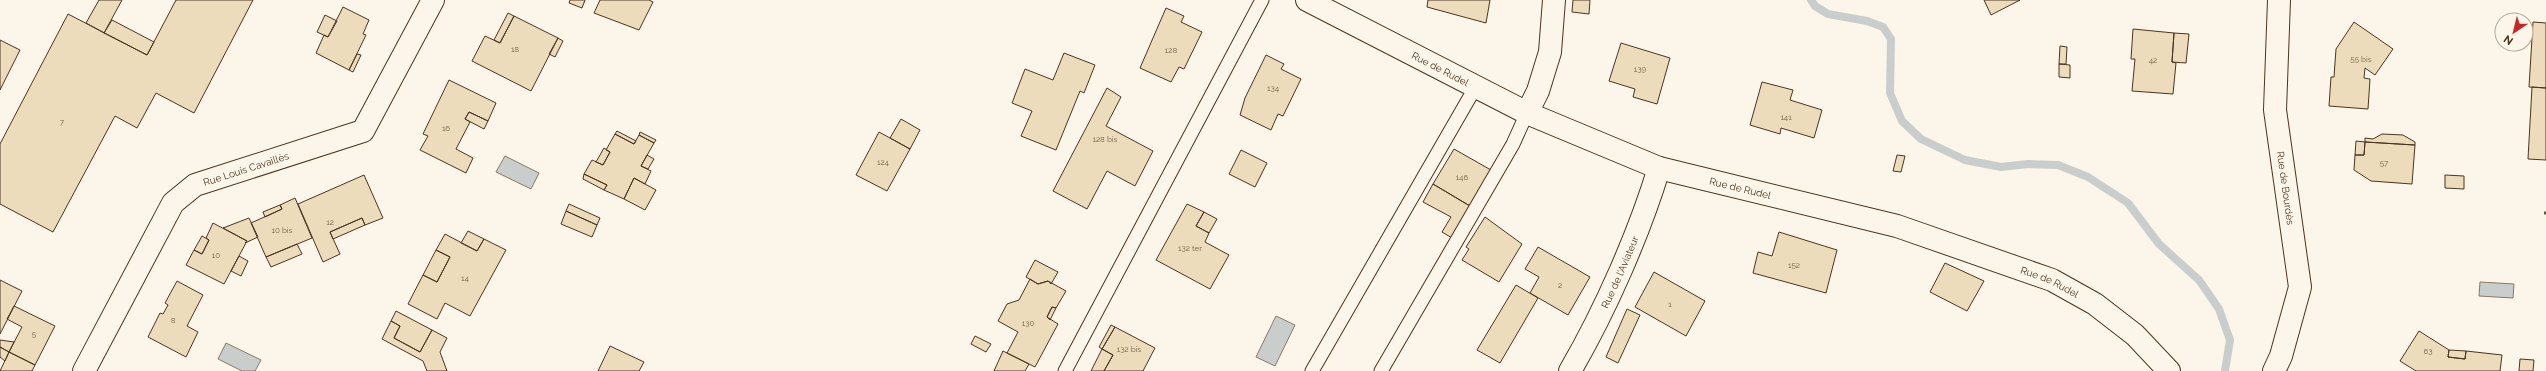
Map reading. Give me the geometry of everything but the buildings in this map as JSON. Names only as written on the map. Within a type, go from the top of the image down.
[{"type":"street","name":"Rue Louis Cavaillès","points":[[84,371],[173,203],[195,185],[363,131],[433,0]]},
{"type":"street","name":"Rue de Rudel","points":[[1307,0],[1475,88],[1527,113],[1659,168],[1897,226],[2052,280],[2095,304],[2130,331],[2168,371]]},
{"type":"street","points":[[1527,113],[1538,91],[1550,52],[1554,0]]},
{"type":"street","name":"Rue de Bourdès","points":[[2274,371],[2281,356],[2300,287],[2275,110],[2279,0]]},
{"type":"street","name":"Rue de l'Aviateur","points":[[1570,371],[1592,332],[1650,197],[1659,168]]},
{"type":"lane","points":[[1065,371],[1262,0]]},
{"type":"lane","points":[[1312,371],[1475,88]]},
{"type":"lane","points":[[1381,371],[1513,144],[1527,113]]},
{"type":"shaded area","points":[[505,156],[539,173],[531,189],[496,172]]},
{"type":"shaded area","points":[[2480,282],[2514,284],[2513,298],[2479,296]]},
{"type":"shaded area","points":[[1276,316],[1295,325],[1275,366],[1256,357]]},
{"type":"shaded area","points":[[226,343],[261,360],[255,371],[242,371],[218,359]]},
{"type":"waterway","points":[[1811,0],[1815,6],[1828,14],[1867,21],[1883,27],[1891,39],[1890,93],[1902,121],[1921,139],[1965,160],[2001,167],[2028,164],[2058,165],[2088,177],[2128,203],[2159,244],[2199,280],[2219,309],[2230,340],[2225,371]]}]
